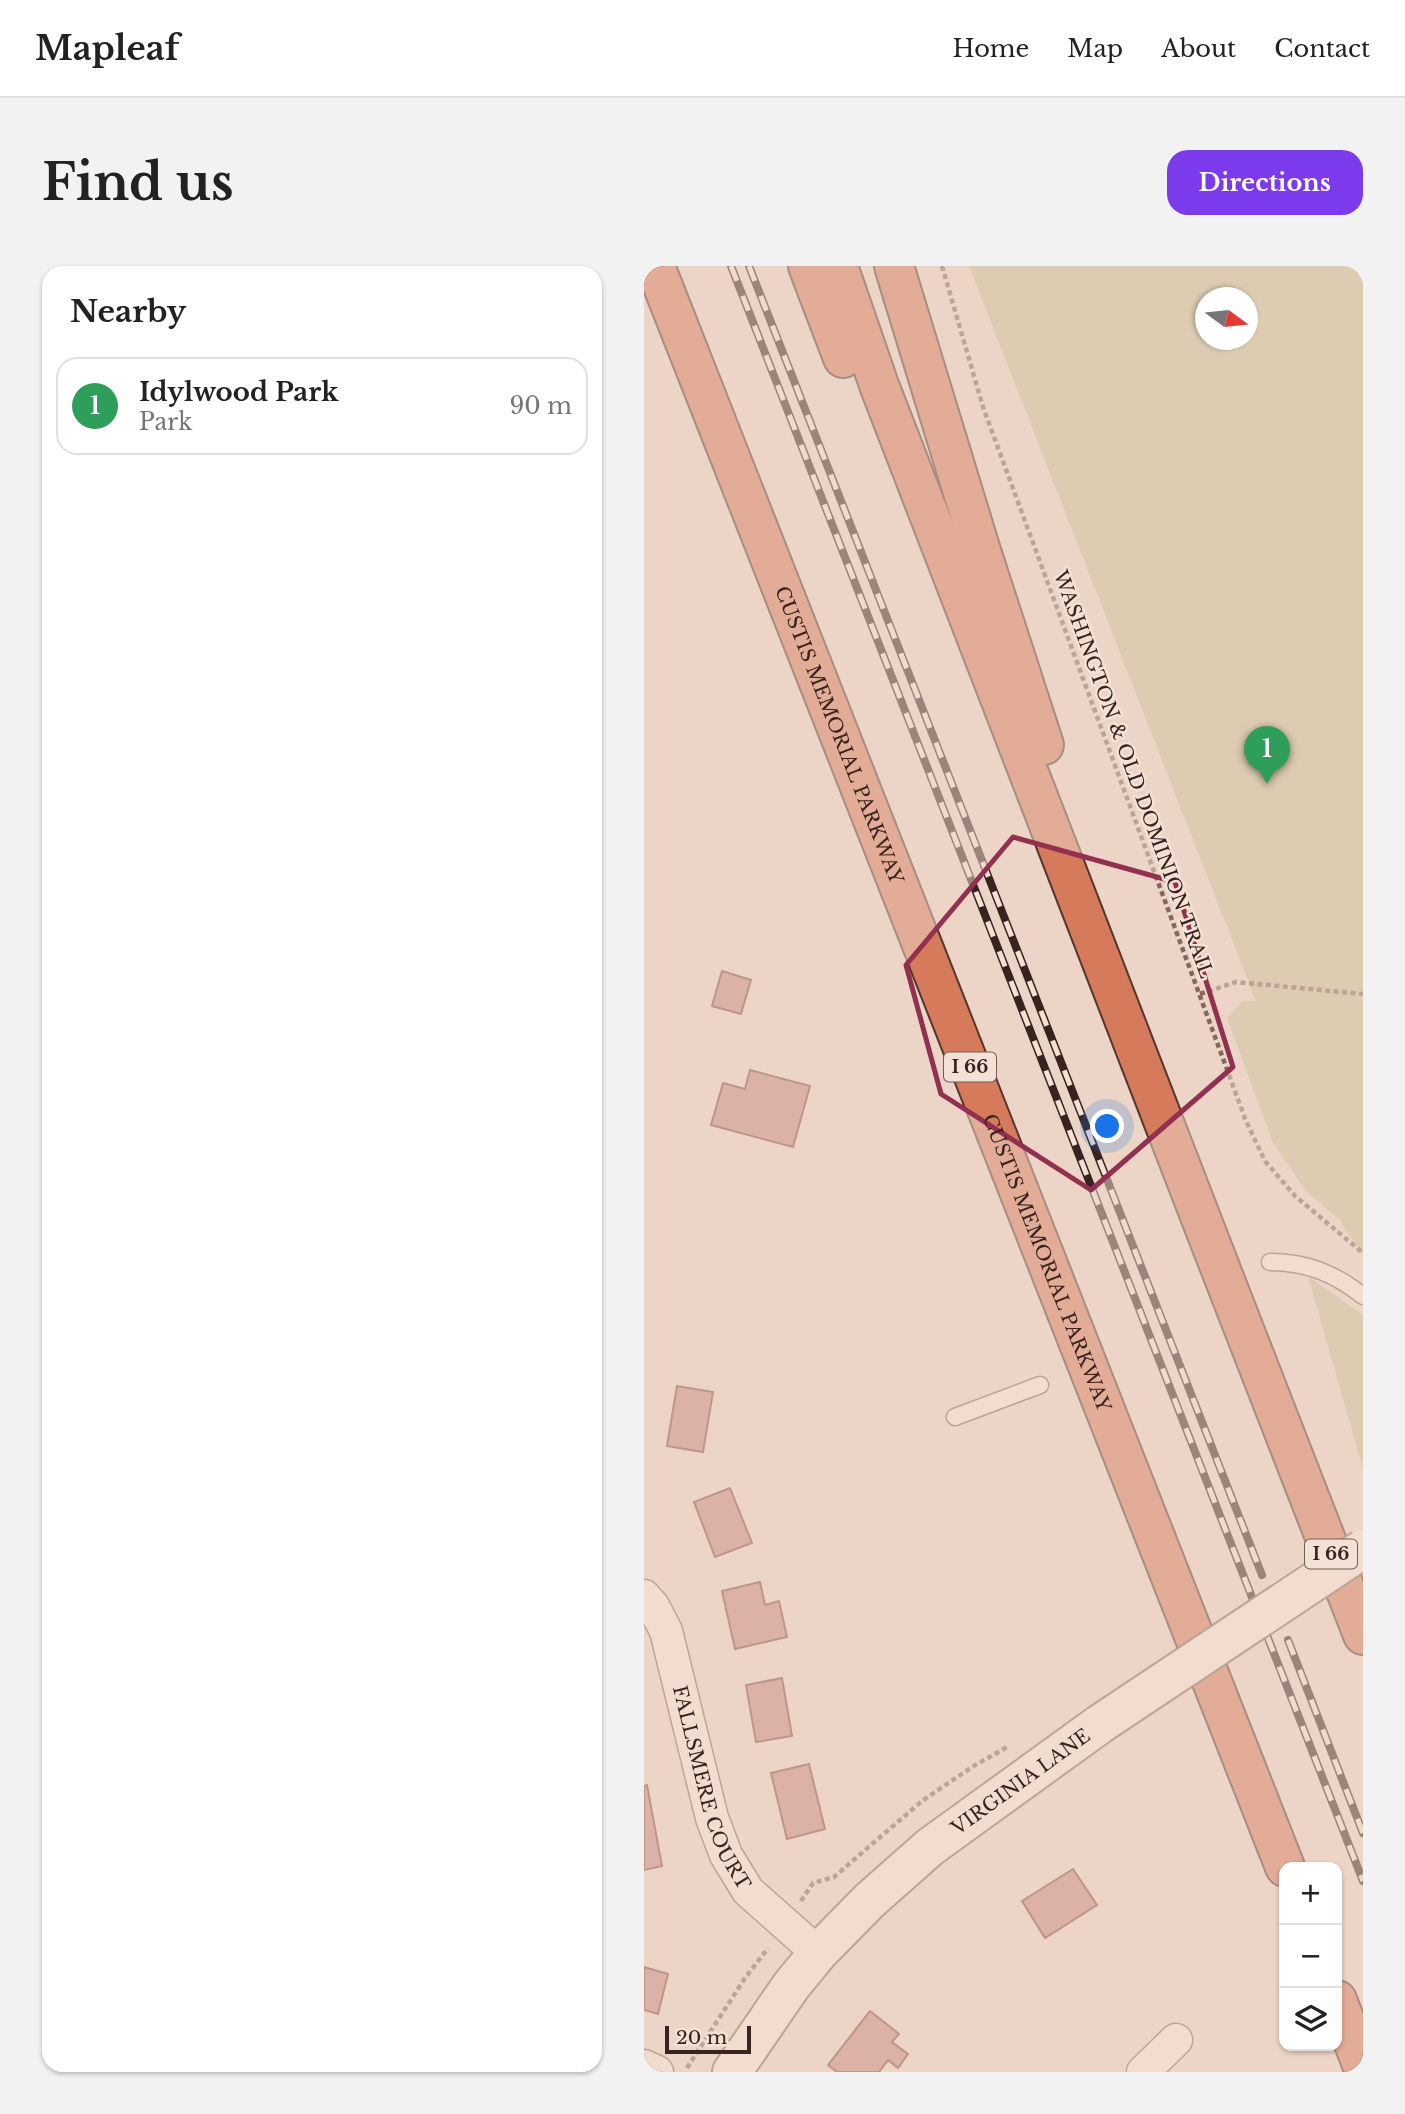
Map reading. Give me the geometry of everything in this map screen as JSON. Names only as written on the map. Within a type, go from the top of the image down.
[{"type":"highway","name":"CUSTIS MEMORIAL PARKWAY","points":[[655,266],[1282,1862]]},
{"type":"highway","points":[[808,266],[953,645],[1179,1160]]},
{"type":"highway","name":"I 66","points":[[838,266],[879,386],[1363,1635]]},
{"type":"highway","points":[[894,266],[981,551],[1179,1160]]},
{"type":"highway","points":[[899,266],[913,327]]},
{"type":"highway","points":[[1342,2013],[1363,2067]]},
{"type":"street","name":"VIRGINIA LANE","points":[[732,2072],[791,1986],[818,1953],[869,1901],[930,1847],[1100,1724],[1363,1549]]},
{"type":"street","name":"FALLSMERE COURT","points":[[644,1596],[653,1606],[666,1631],[712,1818],[726,1855],[748,1891],[818,1953]]},
{"type":"street","points":[[1143,2072],[1176,2040]]},
{"type":"street","points":[[644,2066],[656,2072]]},
{"type":"lane","points":[[1270,1262],[1312,1266],[1363,1296]]},
{"type":"lane","points":[[955,1417],[1040,1385]]},
{"type":"path","name":"WASHINGTON & OLD DOMINION TRAIL","points":[[942,266],[983,407],[1246,1121],[1265,1161],[1295,1196],[1363,1254]]},
{"type":"path","points":[[1200,994],[1236,982],[1363,994]]},
{"type":"highlighted area","points":[[1013,837],[1175,882],[1233,1067],[1091,1190],[941,1094],[906,965]]},
{"type":"shaded area","points":[[969,266],[1363,266],[1363,1254],[1341,1221],[1306,1191],[1273,1143],[1227,1018],[1242,1001],[1256,1001]]},
{"type":"shaded area","points":[[1308,1276],[1363,1315],[1363,1469]]},
{"type":"building","points":[[722,971],[751,980],[741,1014],[712,1006]]},
{"type":"building","points":[[750,1070],[810,1086],[793,1147],[711,1125],[723,1083],[745,1089]]},
{"type":"building","points":[[677,1386],[713,1392],[703,1452],[667,1446]]},
{"type":"building","points":[[730,1488],[752,1543],[715,1557],[694,1502]]},
{"type":"building","points":[[760,1582],[765,1605],[779,1601],[787,1637],[735,1649],[722,1591]]},
{"type":"building","points":[[782,1678],[792,1736],[756,1742],[746,1685]]},
{"type":"building","points":[[809,1764],[825,1829],[787,1839],[771,1773]]},
{"type":"building","points":[[647,1785],[662,1866],[644,1870],[644,1786]]},
{"type":"building","points":[[1073,1869],[1097,1905],[1045,1938],[1022,1901]]},
{"type":"building","points":[[644,1967],[668,1974],[658,2014],[644,2010]]},
{"type":"building","points":[[870,2011],[899,2034],[892,2042],[908,2054],[898,2068],[888,2060],[879,2072],[837,2072],[828,2065]]},
{"type":"railway","points":[[731,266],[1363,1881]]},
{"type":"railway","points":[[749,266],[1262,1575]]},
{"type":"railway","points":[[1288,1640],[1363,1833]]},
{"type":"place","name":"Idylwood Park","points":[[1267,784]]}]
